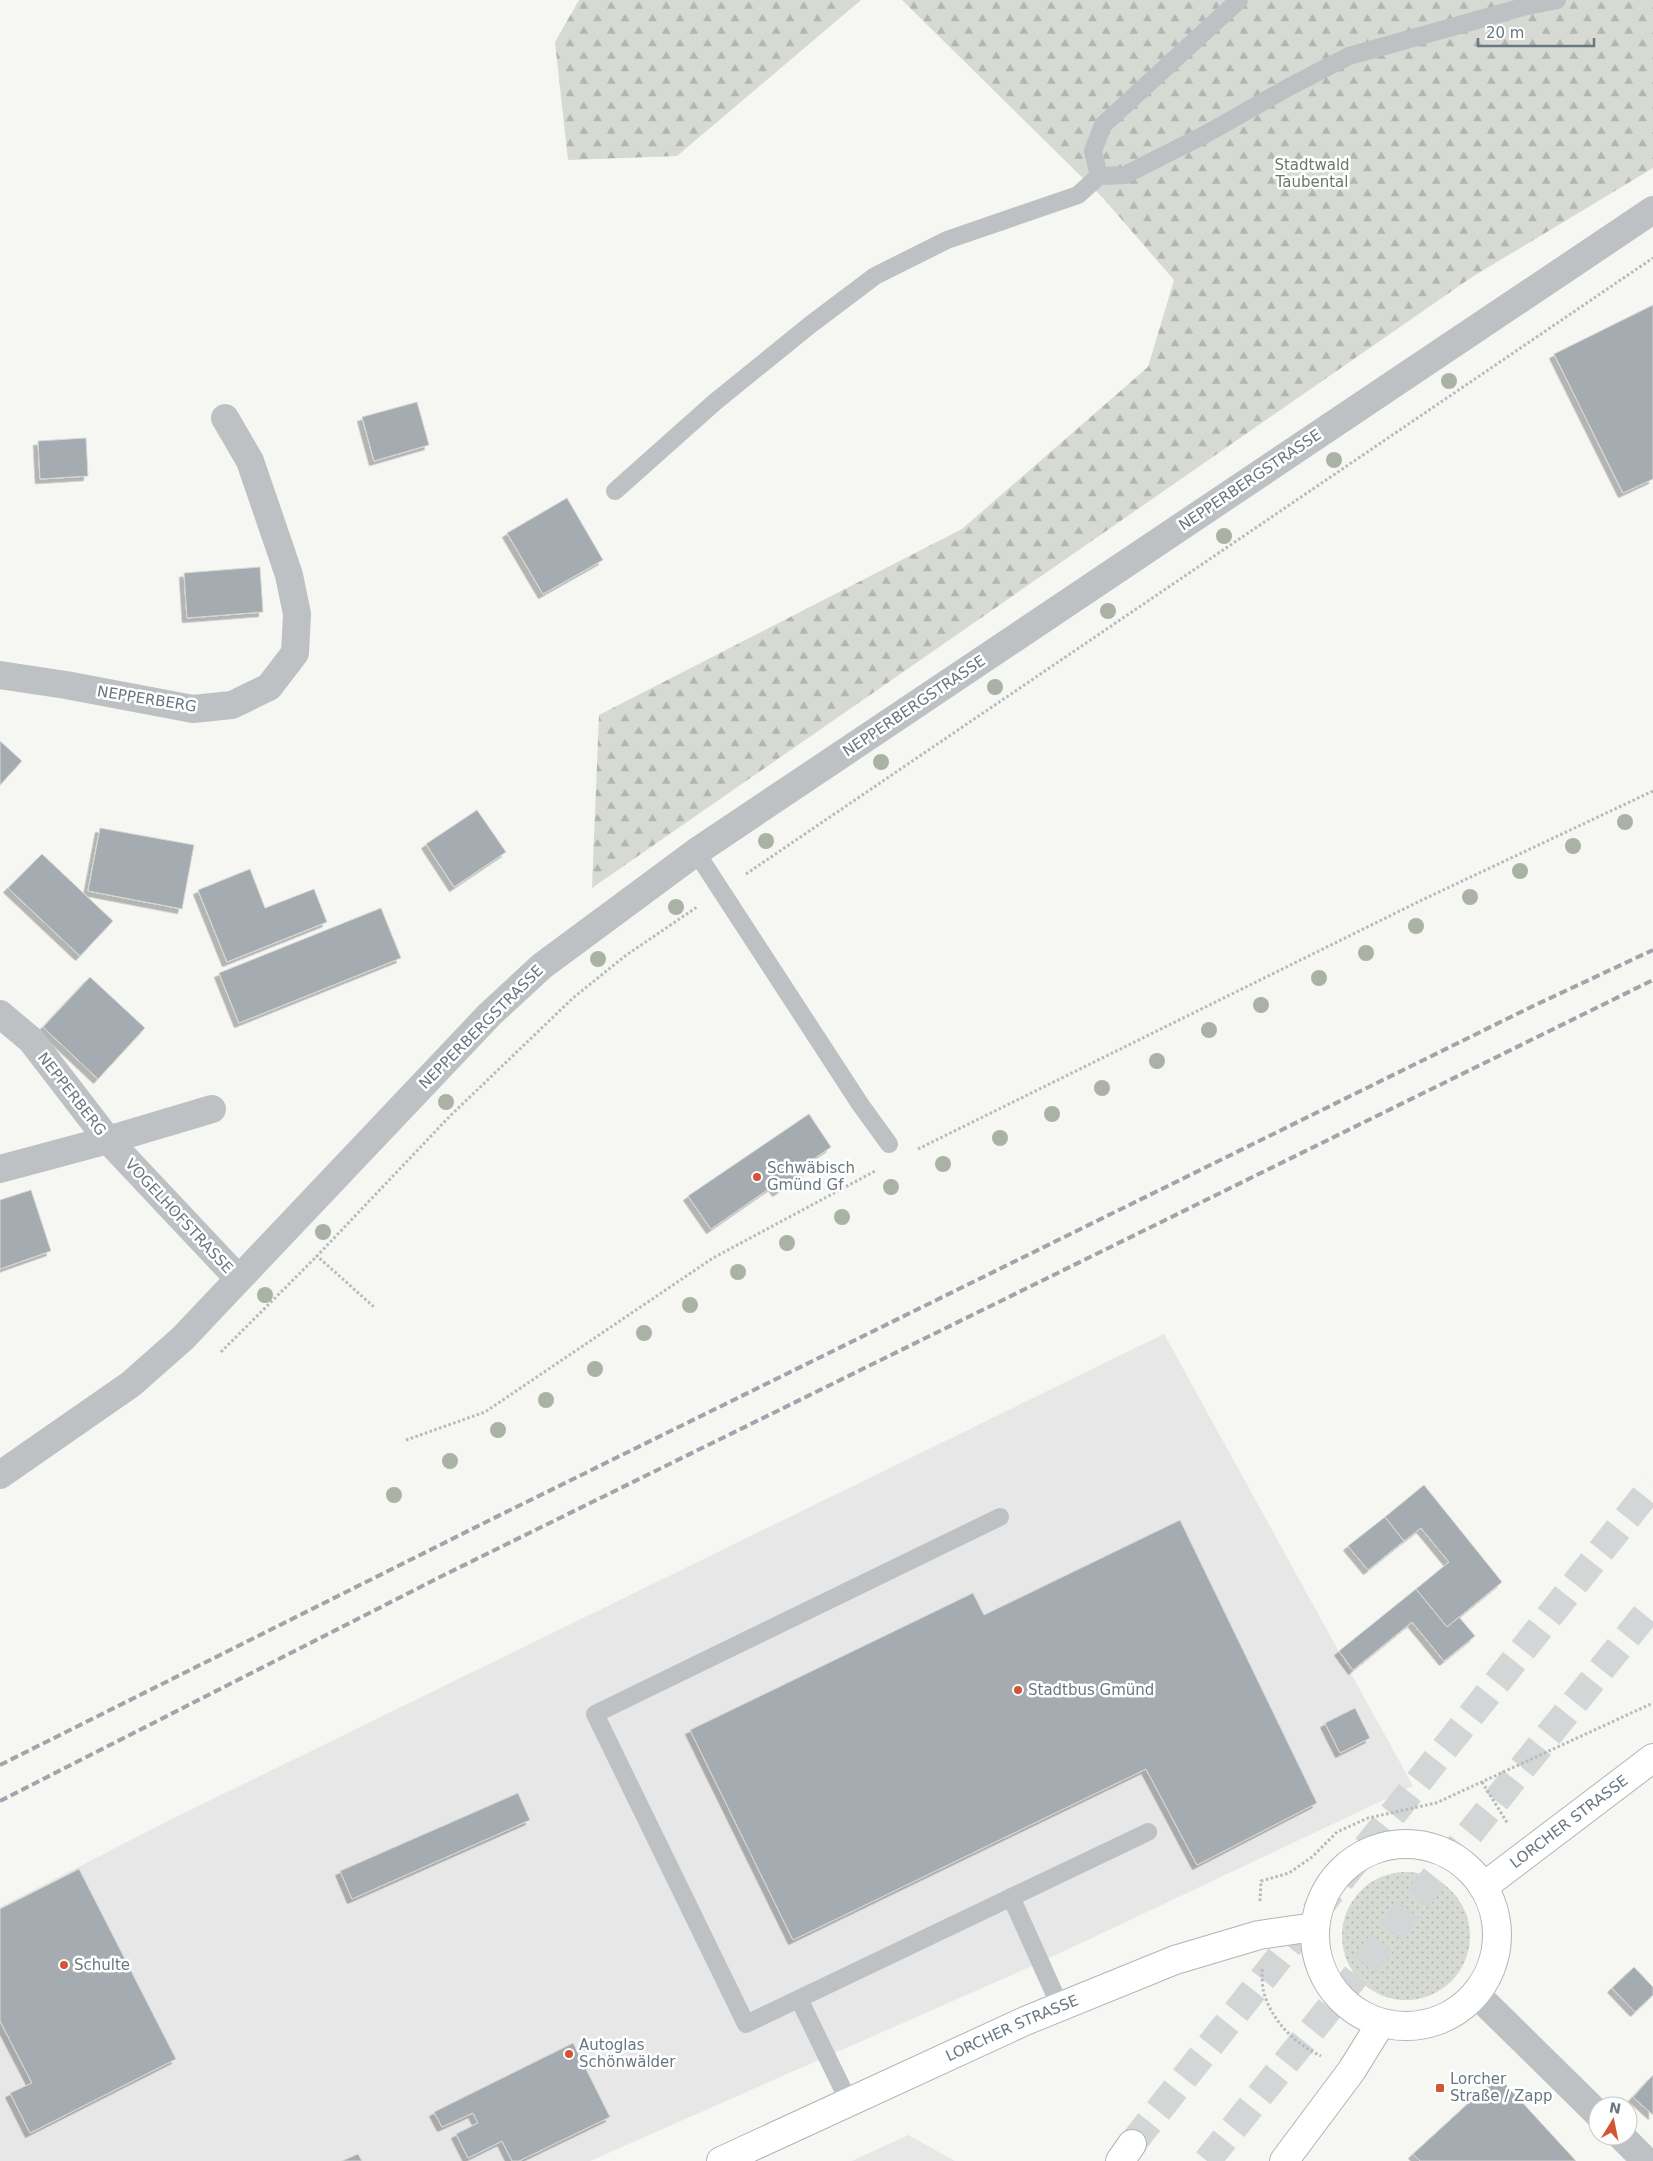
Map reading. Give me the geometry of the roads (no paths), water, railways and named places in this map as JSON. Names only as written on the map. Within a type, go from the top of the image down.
[{"type":"main road","name":"LORCHER STRASSE","points":[[1483,1887],[1653,1758]]},
{"type":"main road","points":[[1413,1845],[1441,1851],[1465,1866],[1483,1887],[1494,1914],[1497,1942],[1491,1970],[1476,1994],[1456,2012],[1432,2022],[1407,2027],[1381,2023],[1352,2010],[1330,1987],[1317,1959],[1314,1927],[1321,1900],[1336,1876],[1358,1857],[1384,1846],[1413,1845]]},
{"type":"main road","name":"LORCHER STRASSE","points":[[721,2161],[1060,2006],[1174,1960],[1259,1935],[1314,1927]]},
{"type":"main road","points":[[1284,2161],[1352,2070],[1381,2023]]},
{"type":"street","name":"NEPPERBERGSTRASSE","points":[[238,1278],[489,1015],[542,966],[696,852],[1653,210]]},
{"type":"street","name":"NEPPERBERG","points":[[0,675],[66,685],[193,709],[232,705],[269,687],[295,653],[297,614],[288,574],[250,460],[225,418]]},
{"type":"street","name":"NEPPERBERG","points":[[0,1014],[31,1040],[108,1140],[212,1108]]},
{"type":"street","points":[[0,1169],[108,1140]]},
{"type":"street","name":"VOGELHOFSTRASSE","points":[[0,1475],[130,1384],[183,1338],[238,1278],[108,1140]]},
{"type":"street","points":[[1476,1994],[1588,2104]]},
{"type":"street","points":[[1631,2146],[1646,2161]]},
{"type":"lane","points":[[1099,176],[1093,151],[1103,125],[1239,0]]},
{"type":"lane","points":[[615,491],[715,402],[810,325],[875,276],[947,240],[1078,195],[1099,176],[1125,175],[1206,134],[1289,87],[1349,56],[1523,7],[1556,0]]},
{"type":"lane","points":[[696,852],[888,1144]]},
{"type":"lane","points":[[1000,1517],[595,1714],[746,2024],[1148,1832]]},
{"type":"lane","points":[[1011,1897],[1060,2006]]},
{"type":"lane","points":[[799,1999],[849,2102]]},
{"type":"tunnel","points":[[1132,2144],[1653,1485]]},
{"type":"tunnel","points":[[1207,2161],[1653,1605]]},
{"type":"railway","points":[[0,1765],[490,1520],[1531,1007],[1653,950]]},
{"type":"railway","points":[[0,1801],[444,1575],[1653,980]]},
{"type":"place","name":"Schwäbisch Gmünd Gf","points":[[757,1177]]},
{"type":"place","name":"Stadtbus Gmünd","points":[[1018,1690]]},
{"type":"place","name":"Schulte","points":[[64,1965]]},
{"type":"place","name":"Autoglas Schönwälder","points":[[569,2054]]},
{"type":"place","name":"Lorcher Straße / Zapp","points":[[1440,2088]]},
{"type":"park label","name":"Stadtwald Taubental","points":[[1312,174]]}]
